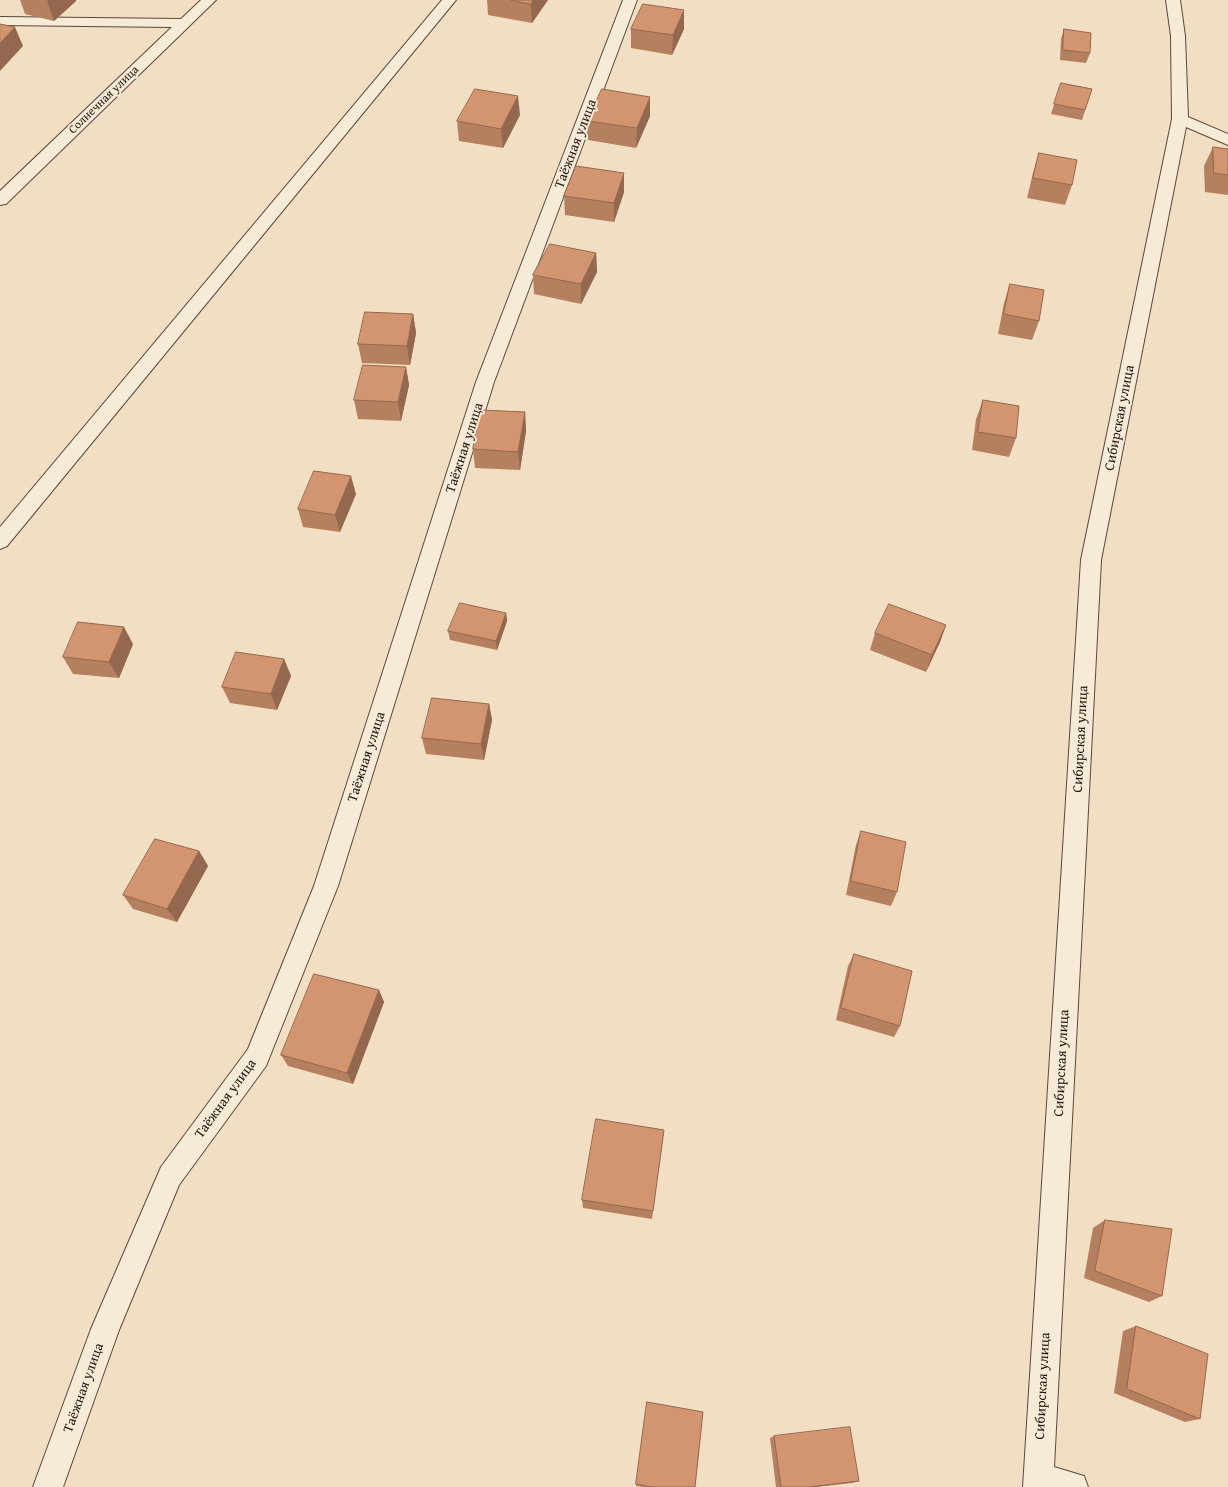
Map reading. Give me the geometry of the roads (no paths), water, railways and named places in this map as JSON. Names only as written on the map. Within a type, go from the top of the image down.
[{"type":"street","name":"Солнечная улица","points":[[0,200],[209,0]]},
{"type":"street","points":[[0,541],[449,0]]},
{"type":"street","name":"Таёжная улица","points":[[48,1487],[105,1329],[170,1176],[257,1057],[326,886],[486,382],[630,0]]},
{"type":"street","name":"Сибирская улица","points":[[1038,1482],[1091,560],[1180,119],[1178,36],[1173,0]]},
{"type":"street","points":[[0,21],[183,24]]},
{"type":"street","points":[[1180,119],[1228,140]]},
{"type":"street","points":[[1038,1482],[1073,1487]]}]
